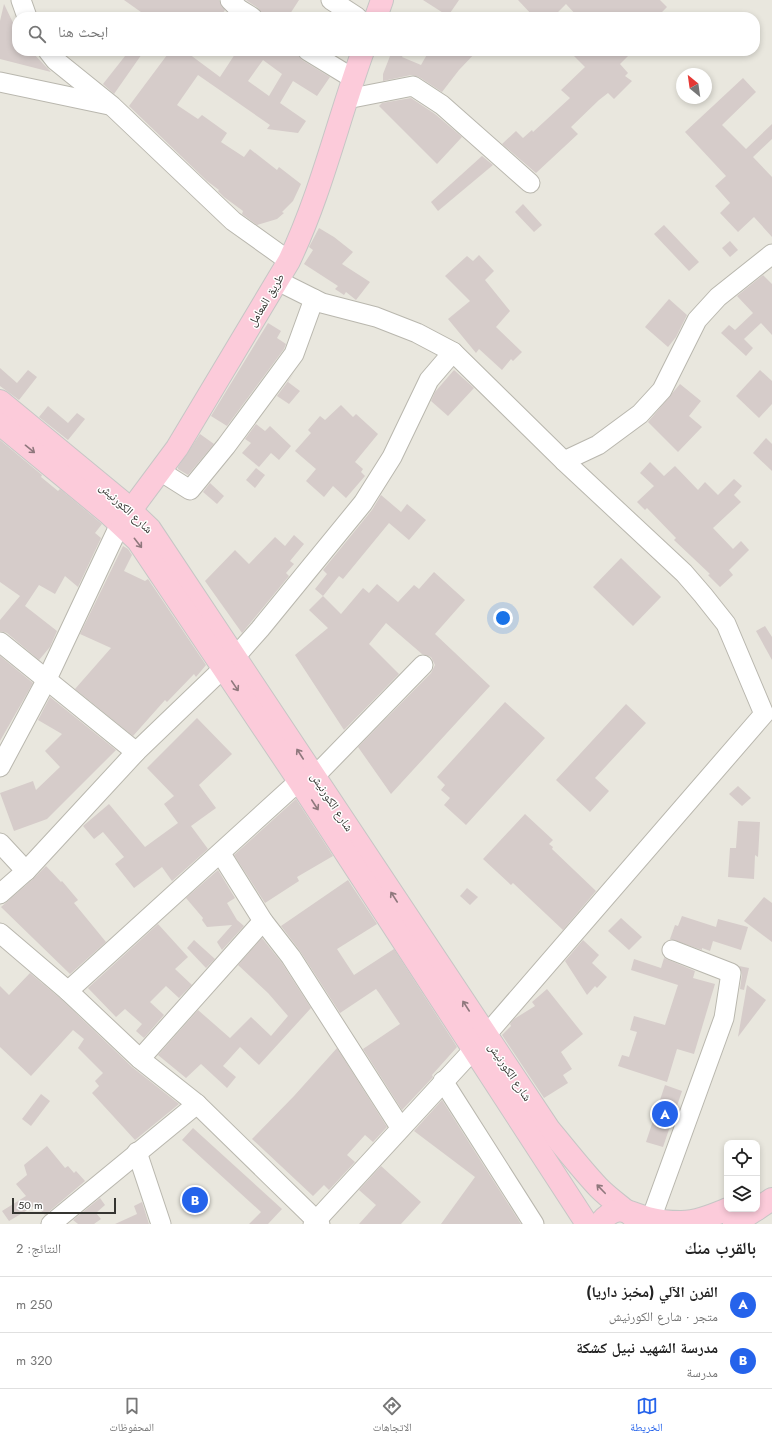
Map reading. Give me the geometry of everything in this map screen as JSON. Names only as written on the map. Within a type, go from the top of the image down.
[{"type":"main road","points":[[378,12],[382,0]]},
{"type":"main road","name":"طريق المعامل","points":[[126,517],[177,448],[289,261],[297,244],[327,161],[361,56]]},
{"type":"main road","name":"شارع الكورنيش","points":[[0,401],[126,517]]},
{"type":"main road","name":"شارع الكورنيش","points":[[0,424],[126,517],[150,529],[229,661],[479,1042],[587,1224]]},
{"type":"main road","name":"شارع الكورنيش","points":[[479,1042],[599,1188],[612,1200],[639,1218]]},
{"type":"main road","points":[[760,1196],[772,1190]]},
{"type":"main road","points":[[760,1207],[772,1199]]},
{"type":"main road","points":[[599,1224],[606,1216],[616,1211],[639,1218],[664,1222],[683,1222],[704,1219],[724,1211]]},
{"type":"main road","points":[[734,1224],[752,1212]]},
{"type":"street","points":[[21,0],[25,12]]},
{"type":"street","points":[[230,0],[244,12]]},
{"type":"street","points":[[331,0],[349,12]]},
{"type":"street","points":[[52,56],[112,106],[233,221],[289,261]]},
{"type":"street","points":[[314,56],[350,89],[413,86],[442,105],[530,183]]},
{"type":"street","points":[[0,82],[112,106]]},
{"type":"street","points":[[564,461],[598,445],[640,414],[662,390],[697,320],[718,297],[772,254]]},
{"type":"street","points":[[0,933],[68,991],[140,1059],[197,1104],[316,1223],[400,1127],[479,1042],[768,710],[726,624],[704,595],[684,573],[564,461],[453,352],[417,333],[376,317],[322,303],[278,281]]},
{"type":"street","points":[[160,471],[190,490],[226,446],[294,354],[314,299]]},
{"type":"street","points":[[0,894],[26,871],[136,752],[260,630],[363,503],[392,457],[429,380],[453,352]]},
{"type":"street","points":[[0,767],[46,681],[126,517]]},
{"type":"street","points":[[0,642],[46,681],[136,752]]},
{"type":"street","points":[[68,991],[307,779],[423,665]]},
{"type":"street","points":[[0,843],[26,871]]},
{"type":"street","points":[[221,854],[263,921],[290,957],[400,1127]]},
{"type":"street","points":[[140,1059],[263,921]]},
{"type":"street","points":[[639,1218],[724,1018],[731,973],[672,950]]},
{"type":"street","points":[[443,1081],[534,1224]]},
{"type":"street","points":[[51,1224],[197,1104]]},
{"type":"street","points":[[137,1152],[161,1224]]},
{"type":"building","points":[[124,0],[219,0],[225,10],[224,12],[141,12]]},
{"type":"building","points":[[246,0],[299,0],[291,12],[260,12],[258,8]]},
{"type":"building","points":[[423,0],[459,0],[451,12],[442,12]]},
{"type":"building","points":[[518,0],[660,0],[667,7],[662,12],[573,12],[566,4],[558,12],[529,12]]},
{"type":"building","points":[[4,4],[12,21],[12,56],[36,56],[51,72],[0,59],[0,21]]},
{"type":"building","points":[[125,56],[141,56],[114,94],[103,84]]},
{"type":"building","points":[[166,56],[192,56],[220,77],[234,56],[300,56],[302,60],[330,77],[317,96],[293,81],[280,103],[306,121],[298,133],[267,129],[270,125],[198,75],[177,105],[198,119],[202,115],[227,133],[221,142],[244,157],[250,149],[277,170],[279,167],[301,184],[293,201],[282,212],[284,213],[277,219],[257,225],[242,214],[243,211],[224,197],[218,191],[219,190],[207,181],[129,106]],"holes":[[[263,60],[282,74],[269,96],[248,81]]]},
{"type":"building","points":[[390,56],[402,56],[421,65],[426,56],[472,56],[442,92],[419,77],[411,75],[383,81],[383,74]]},
{"type":"building","points":[[574,56],[628,56],[620,64],[628,73],[625,76],[632,81],[614,99],[608,93],[599,100],[571,127],[578,134],[536,173],[502,144],[516,131],[523,138],[532,130],[533,132],[570,98],[561,90],[585,67]]},
{"type":"building","points":[[743,78],[756,92],[722,125],[746,149],[772,124],[772,139],[753,157],[772,177],[772,237],[754,217],[738,232],[720,213],[730,203],[715,186],[726,176],[685,132]]},
{"type":"building","points":[[411,98],[435,114],[462,137],[437,164],[379,106],[382,103]]},
{"type":"building","points":[[482,156],[493,165],[438,211],[431,202]]},
{"type":"building","points":[[523,204],[542,225],[534,232],[515,212]]},
{"type":"building","points":[[664,225],[699,262],[689,271],[654,234]]},
{"type":"building","points":[[319,228],[334,237],[353,252],[342,264],[370,282],[356,300],[346,292],[344,295],[335,289],[338,286],[304,264],[313,250],[309,247]]},
{"type":"building","points":[[730,241],[738,250],[730,257],[722,248]]},
{"type":"building","points":[[479,255],[494,271],[485,280],[510,311],[496,327],[522,352],[513,361],[511,359],[502,370],[479,349],[476,353],[448,319],[470,301],[445,276],[467,256],[473,261]]},
{"type":"building","points":[[763,275],[772,284],[772,335],[761,323],[744,339],[753,348],[746,356],[721,333],[729,325],[735,330],[753,313],[737,296]]},
{"type":"building","points":[[669,299],[687,315],[676,337],[668,347],[645,327]]},
{"type":"building","points":[[268,323],[281,331],[277,338],[286,344],[284,349],[227,426],[211,416]]},
{"type":"building","points":[[0,368],[17,383],[28,370],[37,377],[19,400],[0,386]]},
{"type":"building","points":[[454,370],[474,388],[448,416],[431,401],[435,392]]},
{"type":"building","points":[[760,370],[772,381],[772,404],[759,418],[736,396]]},
{"type":"building","points":[[294,373],[288,382],[300,391],[289,404],[277,396]]},
{"type":"building","points":[[680,384],[701,401],[689,416],[702,427],[678,452],[648,422]]},
{"type":"building","points":[[341,405],[353,417],[356,414],[378,434],[355,462],[363,469],[361,472],[365,476],[346,498],[333,486],[324,497],[306,481],[316,469],[295,451],[311,433],[308,430],[320,416],[325,420]]},
{"type":"building","points":[[48,406],[68,423],[77,413],[85,419],[68,440],[39,417]]},
{"type":"building","points":[[256,424],[265,431],[270,426],[291,446],[279,460],[271,453],[259,467],[242,453],[251,443],[245,439]]},
{"type":"building","points":[[200,434],[214,444],[188,475],[178,469],[178,467]]},
{"type":"building","points":[[766,438],[772,444],[772,471],[753,453]]},
{"type":"building","points":[[0,440],[42,475],[41,477],[58,491],[60,489],[102,524],[95,533],[101,538],[78,587],[65,576],[55,594],[39,585],[25,606],[57,631],[50,647],[39,660],[7,633],[0,631],[0,620],[20,596],[0,582]]},
{"type":"building","points":[[650,462],[664,476],[675,466],[698,490],[705,482],[718,495],[734,479],[742,486],[734,495],[741,502],[713,528],[733,549],[741,541],[749,550],[729,570],[733,575],[720,587],[708,575],[710,574],[674,540],[676,538],[647,508],[645,510],[637,502],[654,486],[640,473]]},
{"type":"building","points":[[256,468],[265,475],[255,488],[246,480]]},
{"type":"building","points":[[210,483],[224,496],[217,504],[203,492]]},
{"type":"building","points":[[381,495],[401,512],[407,504],[426,520],[409,540],[389,523],[343,579],[339,576],[323,596],[315,589],[327,574],[323,570],[372,510]]},
{"type":"building","points":[[294,535],[304,544],[290,561],[294,564],[286,573],[289,576],[242,633],[205,581],[235,550],[249,564],[275,537],[285,546]]},
{"type":"building","points":[[123,546],[128,549],[132,555],[124,571],[145,581],[148,579],[206,665],[196,677],[194,674],[167,702],[165,700],[133,736],[75,689],[111,648],[80,634]]},
{"type":"building","points":[[621,558],[661,597],[633,626],[593,587]]},
{"type":"building","points":[[434,572],[465,600],[435,634],[490,686],[391,794],[358,747],[431,673],[435,665],[431,657],[422,654],[386,623],[369,644],[399,674],[344,730],[295,655],[328,628],[309,610],[323,596],[341,614],[363,588],[369,593],[377,584],[398,602],[414,585],[419,589]]},
{"type":"building","points":[[765,626],[772,637],[772,660],[756,631]]},
{"type":"building","points":[[0,656],[33,683],[0,741]]},
{"type":"building","points":[[50,697],[116,750],[47,819],[14,831],[0,793],[33,781],[36,790],[60,767],[45,751],[62,734],[38,720]]},
{"type":"building","points":[[505,702],[545,738],[466,825],[444,805],[450,798],[441,790],[445,785],[437,777]]},
{"type":"building","points":[[626,704],[646,723],[595,778],[609,791],[590,812],[556,780]]},
{"type":"building","points":[[197,718],[232,754],[199,785],[216,808],[191,826],[208,849],[172,881],[162,867],[134,888],[115,864],[124,857],[103,832],[94,839],[83,826],[109,804],[145,847],[178,823],[164,804],[174,796],[147,768]]},
{"type":"building","points":[[738,786],[751,798],[742,806],[729,794]]},
{"type":"building","points":[[296,799],[333,856],[297,877],[299,881],[265,903],[234,855]]},
{"type":"building","points":[[525,814],[553,840],[549,844],[553,847],[552,849],[596,891],[563,930],[513,883],[511,885],[483,859]]},
{"type":"building","points":[[738,821],[760,822],[758,857],[755,855],[754,879],[728,877],[730,848],[736,848]]},
{"type":"building","points":[[46,866],[61,882],[62,881],[78,900],[74,903],[106,942],[70,974],[1,907]]},
{"type":"building","points":[[218,870],[235,898],[227,903],[237,920],[244,926],[222,950],[217,942],[232,925],[207,927],[202,920],[203,918],[186,898]]},
{"type":"building","points":[[348,880],[377,924],[337,949],[354,975],[394,949],[457,1047],[432,1075],[433,1077],[402,1110],[363,1049],[400,1024],[376,989],[340,1013],[300,951],[281,926]]},
{"type":"building","points":[[467,888],[478,897],[470,905],[460,896]]},
{"type":"building","points":[[764,897],[772,903],[772,942],[744,921]]},
{"type":"building","points":[[682,916],[716,927],[718,919],[748,927],[741,950],[713,941],[710,951],[702,948],[702,950],[670,939],[675,925],[678,926]]},
{"type":"building","points":[[621,918],[642,937],[629,950],[608,931]]},
{"type":"building","points":[[158,924],[188,957],[175,969],[192,985],[179,998],[166,986],[150,1002],[164,1015],[144,1038],[136,1031],[142,1024],[125,1009],[116,1017],[88,988]]},
{"type":"building","points":[[262,938],[282,963],[311,1008],[259,1065],[240,1047],[223,1066],[236,1077],[227,1088],[201,1064],[186,1078],[158,1055],[198,1010],[230,1038],[251,1017],[271,1036],[288,1016],[268,993],[238,965]]},
{"type":"building","points":[[194,940],[215,959],[206,968],[187,948]]},
{"type":"building","points":[[583,940],[599,955],[592,963],[607,977],[597,988],[595,986],[587,995],[565,961]]},
{"type":"building","points":[[664,958],[695,971],[693,978],[715,984],[694,1054],[677,1049],[667,1082],[618,1066],[622,1055],[629,1057],[637,1032],[630,1030],[634,1016],[665,1025],[678,985],[631,970],[634,959],[661,968]]},
{"type":"building","points":[[739,966],[749,968],[744,990],[740,989],[742,974]]},
{"type":"building","points":[[30,973],[61,999],[132,1067],[179,1104],[135,1140],[92,1093],[99,1086],[95,1081],[103,1073],[78,1048],[84,1039],[73,1030],[31,1076],[0,1047],[0,986],[9,995]]},
{"type":"building","points":[[747,985],[766,1000],[738,1037]]},
{"type":"building","points":[[547,989],[583,1034],[561,1052],[572,1069],[563,1075],[568,1083],[544,1098],[502,1035],[511,1026],[510,1024],[514,1019],[535,1006],[532,1002]]},
{"type":"building","points":[[337,1048],[387,1127],[373,1142],[365,1135],[347,1155],[355,1162],[329,1190],[324,1185],[313,1196],[252,1139],[294,1096]]},
{"type":"building","points":[[665,1085],[682,1091],[663,1147],[646,1142]]},
{"type":"building","points":[[41,1094],[50,1101],[31,1126],[22,1119]]},
{"type":"building","points":[[442,1100],[521,1224],[441,1224],[475,1177],[414,1131]]},
{"type":"building","points":[[193,1128],[282,1209],[268,1224],[249,1224],[261,1212],[182,1140]]},
{"type":"building","points":[[47,1146],[65,1168],[68,1166],[74,1173],[76,1171],[85,1181],[45,1215],[36,1205],[9,1221],[2,1211],[26,1196],[16,1184],[27,1175],[24,1165]]},
{"type":"building","points":[[381,1166],[421,1202],[401,1224],[359,1224],[376,1205],[359,1190]]},
{"type":"building","points":[[100,1198],[105,1205],[96,1213],[101,1219],[94,1224],[78,1224],[73,1220]]},
{"type":"building","points":[[142,1202],[149,1224],[115,1224],[137,1214],[134,1206]]},
{"type":"place","name":"الفرن الآلي (مخبز داريا)","points":[[665,1114]]},
{"type":"place","name":"مدرسة الشهيد نبيل كشكة","points":[[195,1200]]}]
